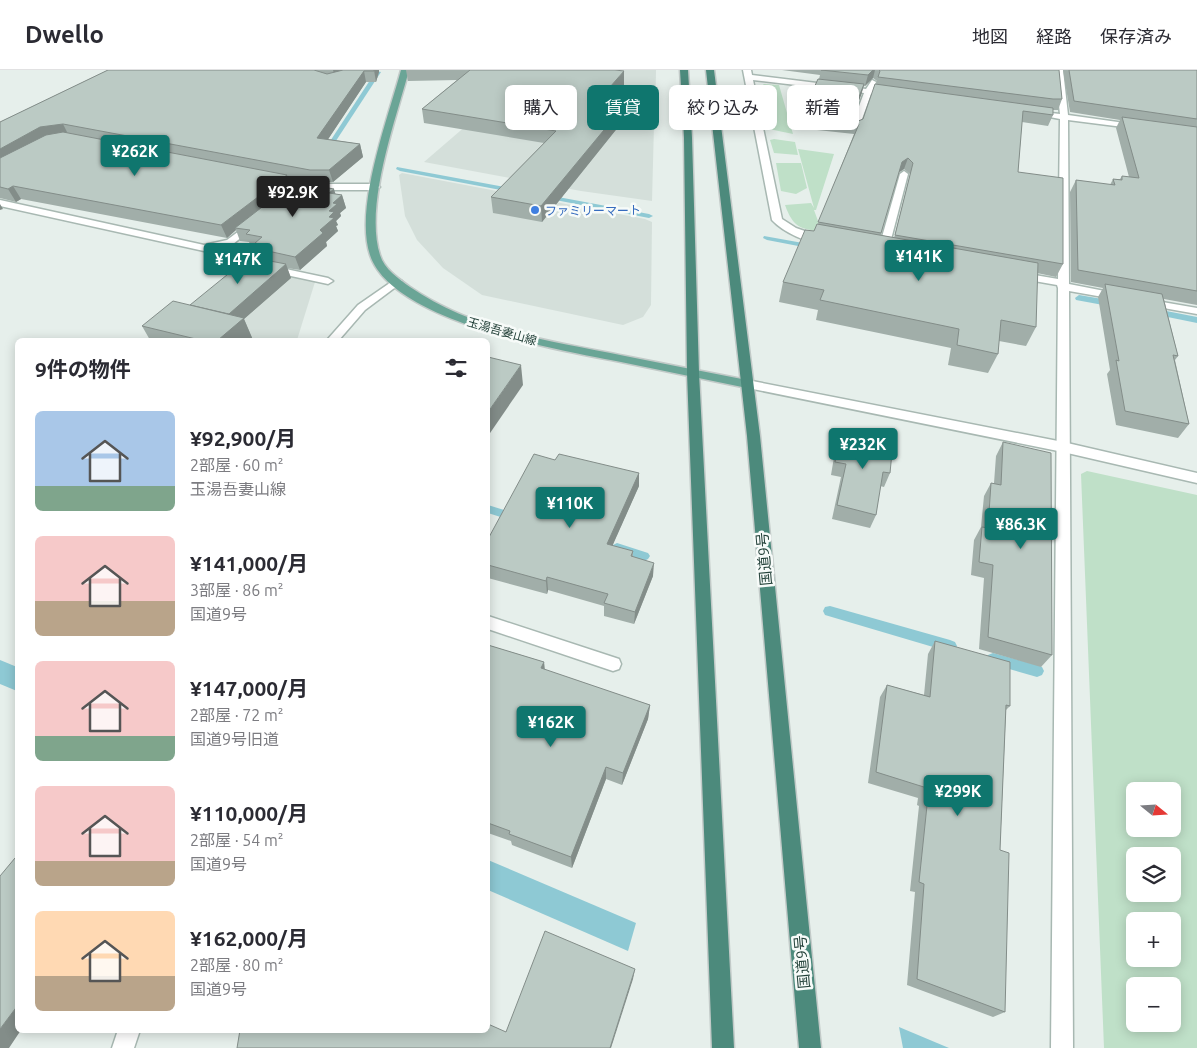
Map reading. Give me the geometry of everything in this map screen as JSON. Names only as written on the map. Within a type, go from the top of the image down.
[{"type":"highway","points":[[684,70],[688,138],[693,373],[724,1048]]},
{"type":"highway","name":"国道9号","points":[[710,70],[747,384],[810,1048]]},
{"type":"main road","name":"玉湯吾妻山線","points":[[405,70],[371,206],[371,230],[376,258],[397,281],[433,306],[484,328],[514,337],[747,384]]},
{"type":"street","points":[[1060,70],[1064,117],[1062,1048]]},
{"type":"street","points":[[831,242],[801,235],[783,226],[777,220],[747,74],[904,95]]},
{"type":"street","points":[[859,118],[872,82]]},
{"type":"street","points":[[1026,112],[1150,128]]},
{"type":"street","points":[[883,251],[904,174]]},
{"type":"street","points":[[264,177],[302,185],[332,188],[375,187]]},
{"type":"street","points":[[288,196],[302,185]]},
{"type":"street","points":[[0,203],[197,247],[213,247],[230,242],[259,219]]},
{"type":"street","points":[[213,247],[215,253],[226,259],[328,281]]},
{"type":"street","points":[[1006,273],[1197,311]]},
{"type":"street","points":[[335,338],[351,318],[378,294],[397,281]]},
{"type":"street","points":[[747,384],[1063,447],[1197,478]]},
{"type":"street","points":[[490,624],[613,664]]},
{"type":"street","points":[[123,1048],[128,1033]]},
{"type":"shaded area","points":[[564,70],[656,70],[656,85],[587,85],[587,113],[577,111],[577,85],[549,85]]},
{"type":"shaded area","points":[[496,100],[505,101],[505,130],[577,130],[577,113],[587,114],[587,130],[654,130],[652,201],[581,191],[424,162]]},
{"type":"shaded area","points":[[402,173],[645,219],[652,222],[651,305],[643,317],[623,325],[482,295],[443,268],[417,240],[405,216],[399,175]]},
{"type":"shaded area","points":[[256,268],[315,282],[298,338],[231,338]]},
{"type":"green space","points":[[764,84],[779,85],[787,113],[787,130],[792,130],[793,134],[774,130],[777,130],[777,85],[763,85]]},
{"type":"green space","points":[[770,140],[795,142],[798,155],[774,153]]},
{"type":"green space","points":[[798,149],[834,154],[816,210],[814,210],[822,232],[798,226],[791,218],[785,205],[811,203],[814,208]]},
{"type":"green space","points":[[776,163],[801,163],[807,188],[796,194],[781,191]]},
{"type":"green space","points":[[1087,471],[1197,495],[1197,1048],[1104,1048],[1081,474]]},
{"type":"water","points":[[0,660],[15,666],[15,690],[0,684]]},
{"type":"water","points":[[490,861],[636,923],[628,951],[490,891]]},
{"type":"water","points":[[899,1027],[949,1048],[903,1048]]},
{"type":"building","points":[[108,70],[314,70],[327,74],[343,70],[374,71],[364,71],[317,138],[360,144],[329,170],[310,170],[63,124],[40,127],[0,149],[0,122]]},
{"type":"building","points":[[470,70],[624,71],[612,85],[587,85],[587,130],[604,130],[541,206],[491,197],[556,131],[550,130],[577,130],[577,85],[505,85],[505,123],[422,109]]},
{"type":"building","points":[[821,70],[873,70],[868,75]]},
{"type":"building","points":[[879,70],[1059,70],[1062,99],[878,77]]},
{"type":"building","points":[[1069,70],[1197,70],[1197,119],[1074,101]]},
{"type":"building","points":[[818,79],[864,84],[859,97],[859,85],[815,85]]},
{"type":"building","points":[[875,84],[1053,108],[1053,115],[1023,111],[1018,172],[1063,178],[1063,264],[895,235],[913,163],[908,158],[902,162],[881,233],[818,222],[856,130],[859,130],[859,121],[863,119]]},
{"type":"building","points":[[1122,117],[1197,127],[1197,291],[1078,270],[1076,180],[1115,185],[1113,179],[1122,180],[1122,176],[1139,178]]},
{"type":"building","points":[[63,132],[287,175],[221,225],[13,186],[8,189],[0,187],[0,158],[46,135]]},
{"type":"building","points":[[301,177],[319,178],[311,185],[334,189],[329,193],[342,195],[333,203],[337,204],[329,211],[334,212],[329,217],[334,218],[320,230],[323,233],[295,257],[259,249],[264,245],[255,243],[262,237],[246,234],[250,230],[235,228]]},
{"type":"building","points":[[817,224],[1038,263],[1036,327],[1001,320],[998,354],[957,345],[959,329],[820,300],[824,290],[783,282],[805,230],[814,231]]},
{"type":"building","points":[[249,257],[286,264],[229,314],[190,305]]},
{"type":"building","points":[[1105,284],[1162,294],[1178,356],[1173,355],[1189,424],[1125,411],[1116,360],[1119,361]]},
{"type":"building","points":[[173,301],[244,318],[220,338],[192,338],[142,326]]},
{"type":"building","points":[[490,357],[521,365],[490,409]]},
{"type":"building","points":[[841,431],[893,442],[890,473],[883,472],[876,515],[837,505],[846,464],[835,462]]},
{"type":"building","points":[[1003,442],[1051,453],[1052,655],[988,637],[993,565],[979,562],[982,527],[988,528],[991,483],[1001,485]]},
{"type":"building","points":[[534,454],[555,460],[559,454],[639,473],[607,544],[633,551],[631,556],[654,563],[635,612],[604,603],[608,594],[547,577],[546,581],[490,566],[490,535]]},
{"type":"building","points":[[935,641],[1010,662],[1010,706],[1006,705],[1000,850],[1009,853],[1005,1012],[917,979],[924,884],[919,882],[928,796],[926,795],[927,788],[876,772],[887,685],[930,697]]},
{"type":"building","points":[[490,646],[544,662],[541,668],[650,705],[623,773],[606,767],[571,857],[509,834],[510,831],[490,824]]},
{"type":"building","points":[[15,858],[15,1009],[0,1029],[0,876]]},
{"type":"building","points":[[545,931],[635,969],[610,1048],[237,1048],[240,1033],[490,1033],[490,1025],[506,1032]]},
{"type":"waterway","points":[[328,149],[378,72]]},
{"type":"waterway","points":[[400,169],[516,191]]},
{"type":"waterway","points":[[545,196],[649,216]]},
{"type":"waterway","points":[[767,238],[814,247]]},
{"type":"waterway","points":[[1079,298],[1114,304]]},
{"type":"waterway","points":[[1151,311],[1197,320]]},
{"type":"waterway","points":[[490,510],[516,518]]},
{"type":"waterway","points":[[617,548],[644,556]]},
{"type":"waterway","points":[[830,611],[950,646]]},
{"type":"waterway","points":[[993,659],[1037,671]]},
{"type":"place","name":"ファミリーマート","points":[[535,210]]}]
